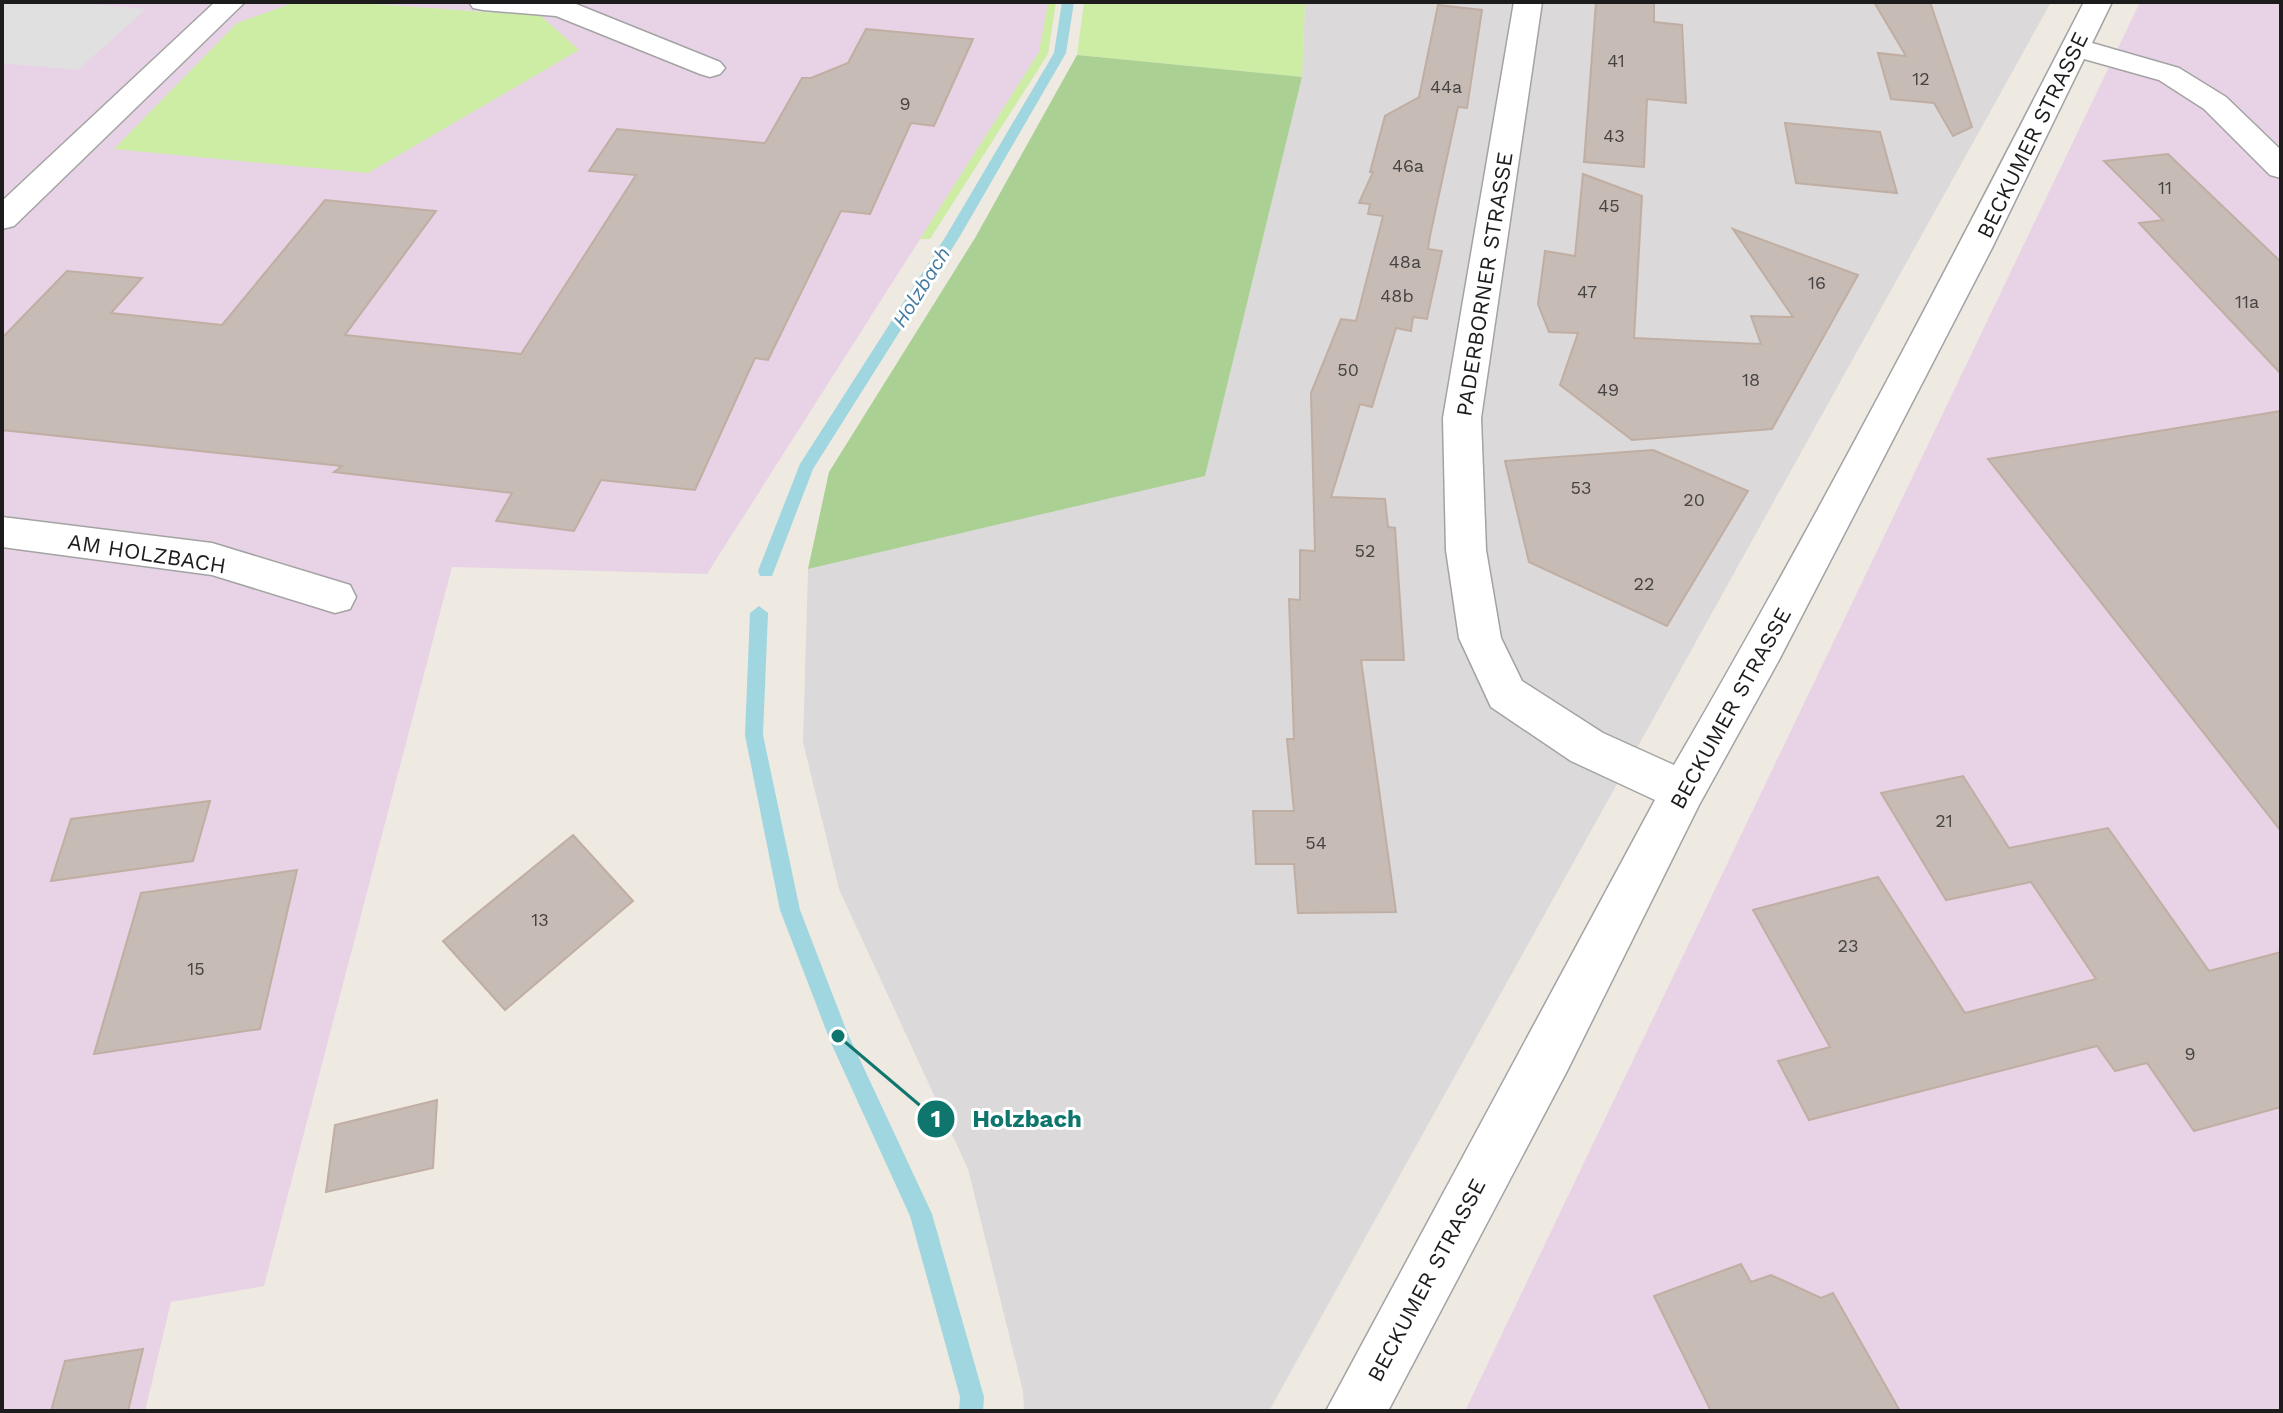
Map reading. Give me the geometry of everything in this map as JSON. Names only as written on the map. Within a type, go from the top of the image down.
[{"type":"street","points":[[2,219],[231,2]]},
{"type":"street","points":[[483,2],[561,8],[710,68]]},
{"type":"street","name":"PADERBORNER STRASSE","points":[[1528,2],[1462,418],[1466,550],[1480,638],[1506,694],[1587,747],[1683,791]]},
{"type":"street","name":"BECKUMER STRASSE","points":[[1356,1411],[1549,1053],[1683,791],[1764,648],[1968,262],[2098,2]]},
{"type":"street","points":[[2074,47],[2169,74],[2215,103],[2281,168]]},
{"type":"street","name":"AM HOLZBACH","points":[[2,532],[212,559],[335,597]]},
{"type":"shaded area","points":[[2,2],[296,2],[237,23],[541,16],[345,2],[1048,2],[1039,52],[707,574],[452,567],[264,1286],[171,1302],[145,1411],[2,1411]]},
{"type":"shaded area","points":[[2,2],[67,2],[146,9],[78,70],[2,63]]},
{"type":"shaded area","points":[[1305,2],[2051,2],[1269,1411],[1024,1411],[1023,1391],[968,1169],[839,889],[803,742],[808,569],[1205,475],[1302,77]]},
{"type":"shaded area","points":[[2140,2],[2281,2],[2281,1411],[1465,1411]]},
{"type":"green space","points":[[296,2],[345,2],[541,16],[579,50],[368,173],[114,149],[237,23]]},
{"type":"green space","points":[[1048,2],[1056,2],[1048,54],[930,239],[920,239],[1039,52]]},
{"type":"green space","points":[[1084,2],[1305,2],[1302,77],[1077,55]]},
{"type":"green space","points":[[1077,55],[1302,77],[1205,476],[808,569],[829,472],[975,238]]},
{"type":"building","points":[[1596,2],[1654,2],[1654,22],[1682,25],[1686,103],[1647,99],[1644,167],[1584,162]]},
{"type":"building","points":[[1874,2],[1930,2],[1972,127],[1953,136],[1934,103],[1891,99],[1878,53],[1906,56]]},
{"type":"building","points":[[1438,5],[1482,10],[1467,108],[1458,107],[1430,236],[1428,249],[1442,251],[1427,319],[1413,317],[1411,331],[1396,328],[1372,407],[1360,404],[1331,497],[1385,499],[1388,527],[1395,528],[1404,660],[1361,660],[1396,912],[1298,913],[1294,864],[1256,864],[1253,811],[1294,811],[1287,739],[1294,739],[1289,599],[1300,600],[1300,550],[1315,551],[1311,393],[1341,319],[1356,321],[1383,216],[1368,214],[1370,204],[1359,203],[1373,172],[1370,172],[1385,116],[1419,97]]},
{"type":"building","points":[[866,29],[973,39],[934,126],[911,123],[870,214],[841,211],[768,360],[755,358],[695,490],[601,480],[574,531],[496,521],[512,493],[334,472],[342,466],[2,430],[2,338],[67,271],[142,278],[111,313],[222,325],[325,200],[436,211],[345,335],[521,354],[636,175],[589,171],[617,129],[765,143],[802,78],[811,78],[848,63]]},
{"type":"building","points":[[1785,123],[1880,132],[1897,193],[1796,183]]},
{"type":"building","points":[[2168,154],[2281,262],[2281,374],[2139,223],[2163,220],[2104,161]]},
{"type":"building","points":[[1583,174],[1642,196],[1634,338],[1761,344],[1751,316],[1793,317],[1733,229],[1858,275],[1772,429],[1632,440],[1560,385],[1578,333],[1549,332],[1538,304],[1545,251],[1575,256]]},
{"type":"building","points":[[2281,411],[2281,831],[1988,459]]},
{"type":"building","points":[[1653,450],[1748,491],[1667,626],[1529,562],[1505,461]]},
{"type":"building","points":[[1963,776],[2009,848],[2108,828],[2209,971],[2281,952],[2281,1107],[2194,1131],[2147,1063],[2115,1071],[2097,1046],[1809,1120],[1778,1061],[1830,1047],[1753,910],[1878,877],[1965,1013],[2096,979],[2031,882],[1946,900],[1881,793]]},
{"type":"building","points":[[210,801],[193,861],[51,881],[71,819]]},
{"type":"building","points":[[573,835],[633,901],[505,1010],[443,941]]},
{"type":"building","points":[[297,870],[260,1029],[94,1054],[141,893]]},
{"type":"building","points":[[437,1100],[433,1168],[326,1192],[335,1125]]},
{"type":"building","points":[[1741,1264],[1751,1282],[1771,1275],[1821,1298],[1833,1293],[1900,1411],[1711,1411],[1654,1296]]},
{"type":"building","points":[[143,1349],[128,1411],[51,1411],[65,1361]]},
{"type":"waterway","name":"Holzbach","points":[[766,571],[806,468],[953,236],[1060,53],[1068,2]]},
{"type":"waterway","name":"Holzbach","points":[[759,613],[754,735],[790,910],[838,1036],[921,1214],[972,1397],[971,1411]]},
{"type":"place","name":"Holzbach","points":[[838,1036]]}]
